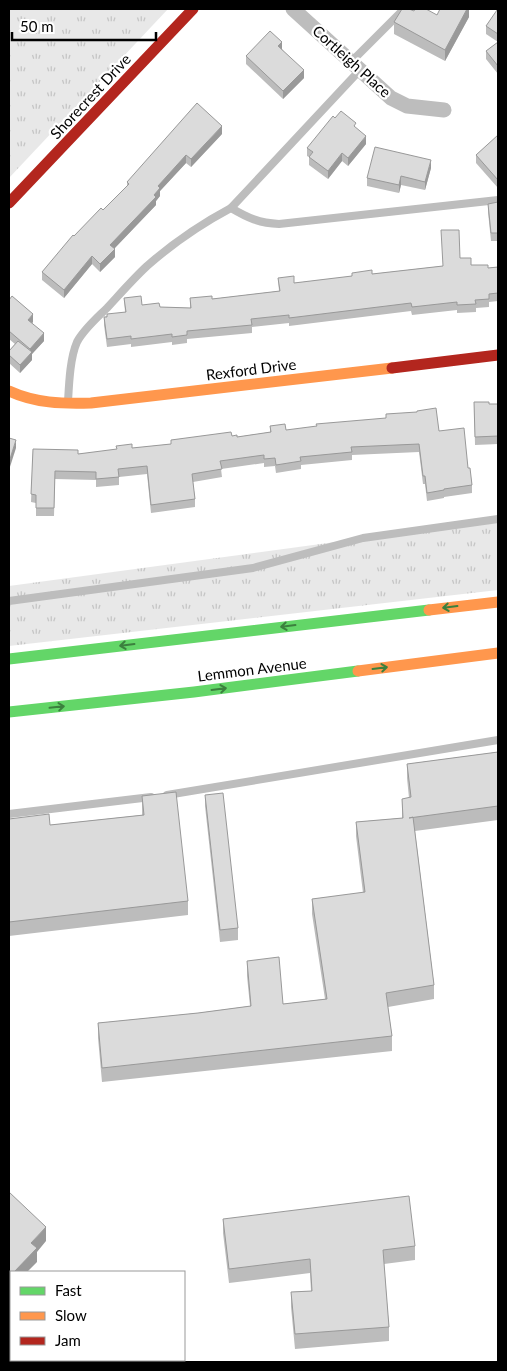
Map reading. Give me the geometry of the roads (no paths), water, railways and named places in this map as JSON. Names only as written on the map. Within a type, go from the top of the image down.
[{"type":"main road","name":"Shorecrest Drive","points":[[9,204],[193,9]]},
{"type":"main road","name":"Rexford Drive","points":[[9,391],[18,396],[41,402],[91,403],[498,355]]},
{"type":"main road","points":[[9,659],[498,602]]},
{"type":"main road","name":"Lemmon Avenue","points":[[9,712],[194,692],[498,653]]},
{"type":"street","name":"Cortleigh Place","points":[[293,9],[391,98],[407,106],[444,110]]},
{"type":"lane","points":[[68,404],[68,387],[74,354],[78,341],[88,328],[146,267],[160,255],[210,219],[231,208],[404,9]]},
{"type":"lane","points":[[231,208],[246,217],[263,223],[279,224],[498,200]]},
{"type":"lane","points":[[9,601],[253,568],[363,538],[498,518]]},
{"type":"lane","points":[[9,814],[187,792],[498,740]]}]
